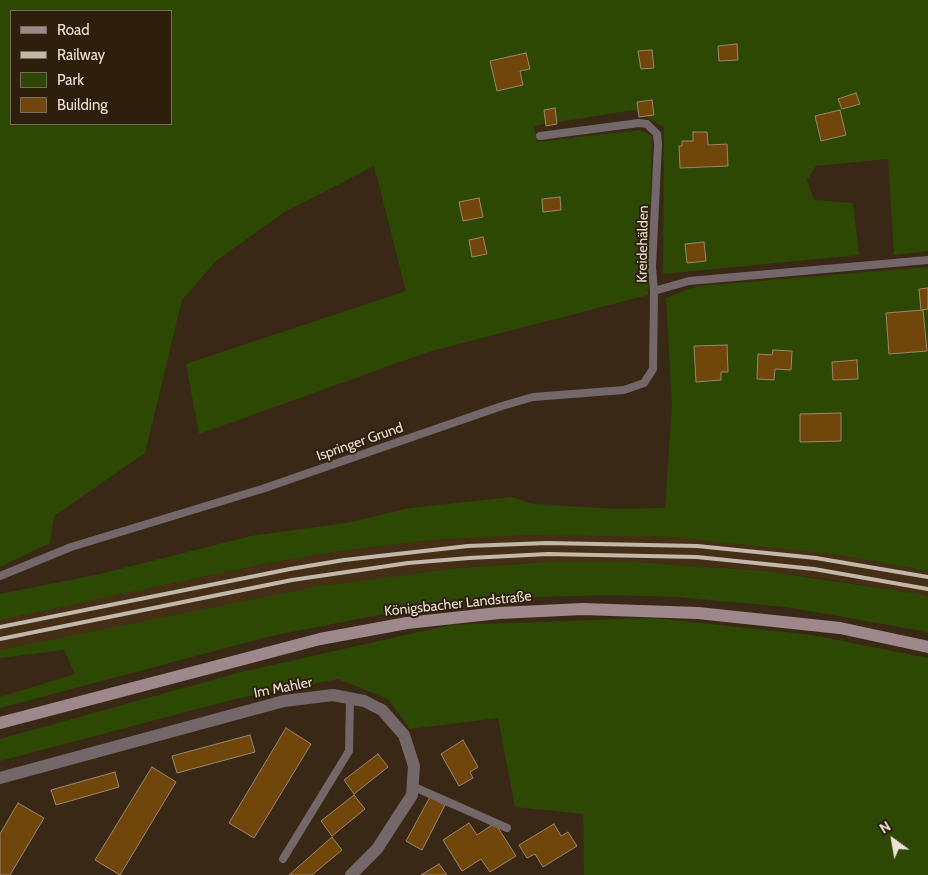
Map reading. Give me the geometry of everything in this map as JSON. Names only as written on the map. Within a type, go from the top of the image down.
[{"type":"main road","name":"Königsbacher Landstraße","points":[[0,723],[225,663],[329,638],[408,622],[499,613],[583,609],[698,613],[840,628],[928,647]]},
{"type":"street","name":"Im Mahler","points":[[0,778],[284,701],[333,695],[364,701],[382,710],[404,735],[414,766],[412,795],[396,823],[377,849],[351,875]]},
{"type":"lane","name":"Kreidehälden","points":[[540,136],[639,123],[647,124],[657,134],[652,267],[654,292],[689,281],[928,260]]},
{"type":"lane","name":"Ispringer Grund","points":[[0,576],[71,548],[262,489],[525,399],[557,394],[624,390],[644,383],[652,369],[654,292]]},
{"type":"lane","points":[[283,859],[349,751],[350,698]]},
{"type":"lane","points":[[412,786],[508,828]]},
{"type":"shaded area","points":[[529,535],[672,537],[840,555],[928,571],[928,596],[766,571],[636,562],[519,563],[458,568],[320,586],[0,650],[0,620],[268,563],[340,551],[431,540]]},
{"type":"green space","points":[[0,0],[928,0],[928,251],[894,255],[888,159],[816,166],[807,180],[814,200],[853,203],[859,255],[663,274],[664,127],[633,110],[534,126],[537,142],[640,130],[652,136],[648,295],[428,352],[199,434],[186,364],[406,291],[374,166],[283,213],[216,261],[182,300],[145,453],[54,516],[50,543],[0,567]]},
{"type":"green space","points":[[928,267],[928,571],[840,555],[672,537],[529,535],[431,540],[340,551],[268,563],[0,620],[0,594],[100,574],[251,536],[352,522],[409,508],[512,497],[533,504],[618,509],[665,508],[672,405],[666,298],[698,286]]},
{"type":"green space","points":[[548,562],[636,562],[766,571],[918,594],[928,596],[928,632],[786,607],[677,597],[610,595],[507,598],[414,608],[271,636],[0,708],[0,697],[75,674],[64,650],[0,658],[0,650],[320,586],[458,568]]},
{"type":"green space","points":[[653,618],[812,635],[928,658],[928,875],[584,875],[583,814],[515,807],[498,718],[410,729],[388,699],[338,679],[235,699],[0,761],[0,739],[241,672],[450,625]]},
{"type":"building","points":[[737,44],[738,60],[719,61],[718,46]]},
{"type":"building","points":[[652,50],[654,68],[641,69],[638,51]]},
{"type":"building","points":[[526,53],[530,69],[520,71],[523,85],[497,91],[490,61]]},
{"type":"building","points":[[856,93],[860,104],[842,109],[838,99]]},
{"type":"building","points":[[652,100],[654,115],[639,117],[637,102]]},
{"type":"building","points":[[555,108],[557,124],[546,126],[544,110]]},
{"type":"building","points":[[840,110],[846,135],[821,141],[815,116]]},
{"type":"building","points":[[693,132],[707,132],[708,145],[727,144],[728,166],[680,168],[679,146],[682,146],[682,141],[693,141]]},
{"type":"building","points":[[560,197],[561,210],[543,212],[542,199]]},
{"type":"building","points":[[479,198],[483,217],[463,221],[459,202]]},
{"type":"building","points":[[483,237],[487,254],[472,257],[469,240]]},
{"type":"building","points":[[704,242],[706,261],[687,263],[685,244]]},
{"type":"building","points":[[928,288],[928,309],[921,310],[919,289]]},
{"type":"building","points":[[923,310],[927,351],[889,354],[886,313]]},
{"type":"building","points":[[727,345],[728,372],[721,372],[721,380],[696,382],[694,346]]},
{"type":"building","points":[[773,350],[792,351],[791,370],[775,369],[774,380],[757,379],[758,354],[772,355]]},
{"type":"building","points":[[857,360],[858,379],[833,380],[832,362]]},
{"type":"building","points":[[841,413],[841,441],[800,442],[800,414]]},
{"type":"building","points":[[286,728],[311,744],[254,838],[229,823]]},
{"type":"building","points":[[250,735],[255,752],[177,773],[172,756]]},
{"type":"building","points":[[463,740],[478,767],[470,772],[473,778],[459,786],[441,754]]},
{"type":"building","points":[[378,754],[388,767],[354,794],[344,780]]},
{"type":"building","points":[[152,767],[176,782],[120,875],[95,860]]},
{"type":"building","points":[[115,772],[119,787],[56,805],[51,790]]},
{"type":"building","points":[[354,795],[365,809],[332,836],[321,821]]},
{"type":"building","points":[[430,797],[445,805],[422,850],[406,841]]},
{"type":"building","points":[[18,803],[44,818],[10,875],[0,875],[0,834]]},
{"type":"building","points":[[469,823],[477,835],[495,823],[516,856],[490,872],[481,859],[462,871],[443,840]]},
{"type":"building","points":[[554,824],[561,836],[568,832],[577,846],[543,867],[535,854],[527,858],[519,845]]},
{"type":"building","points":[[332,837],[342,850],[312,875],[289,875]]},
{"type":"building","points":[[439,864],[447,875],[421,875]]},
{"type":"railway","points":[[0,627],[290,569],[344,560],[468,546],[547,543],[697,546],[816,558],[928,577]]},
{"type":"railway","points":[[0,639],[292,580],[408,563],[469,558],[548,554],[697,557],[814,569],[928,589]]}]
